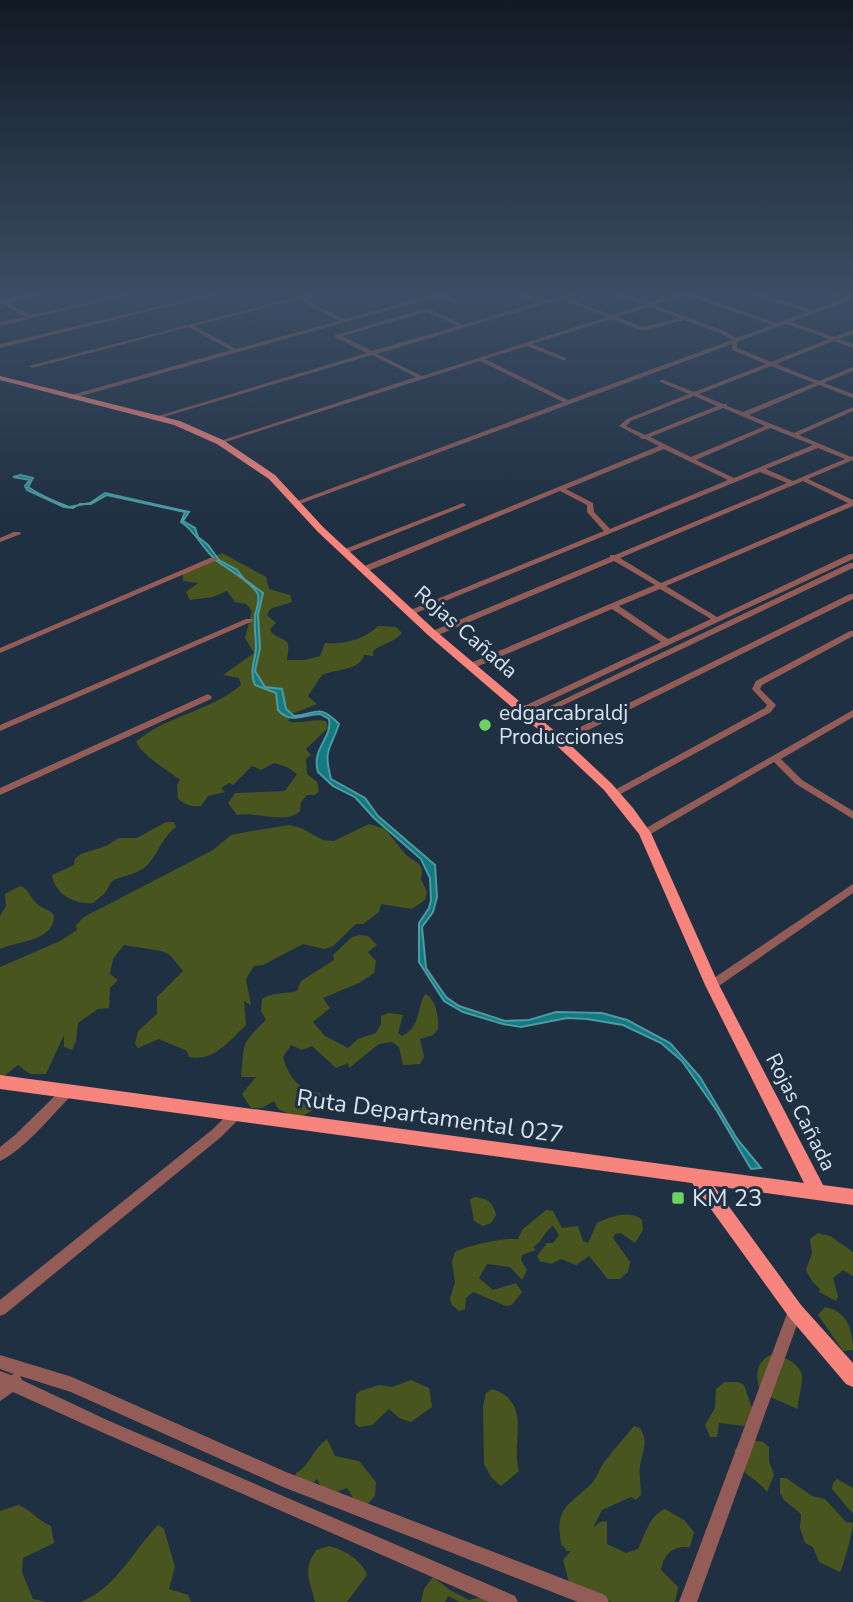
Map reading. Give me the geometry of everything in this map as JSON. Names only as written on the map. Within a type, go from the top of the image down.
[{"type":"main road","name":"Rojas Cañada","points":[[0,377],[189,427],[220,442],[272,477],[344,551],[433,634],[559,741],[614,794],[645,832],[712,985],[818,1193]]},
{"type":"main road","name":"Ruta Departamental 027","points":[[0,1082],[853,1198]]},
{"type":"main road","points":[[696,1177],[795,1311],[853,1377]]},
{"type":"street","points":[[70,397],[176,367]]},
{"type":"street","points":[[158,417],[328,367]]},
{"type":"street","points":[[398,367],[422,378]]},
{"type":"street","points":[[220,442],[457,367]]},
{"type":"street","points":[[497,367],[569,402]]},
{"type":"street","points":[[298,503],[666,367]]},
{"type":"street","points":[[733,480],[622,426],[629,420],[767,367]]},
{"type":"street","points":[[771,367],[853,396]]},
{"type":"street","points":[[745,414],[853,369]]},
{"type":"street","points":[[662,380],[852,459]]},
{"type":"street","points":[[643,438],[725,405]]},
{"type":"street","points":[[795,435],[853,410]]},
{"type":"street","points":[[690,460],[771,425]]},
{"type":"street","points":[[411,613],[819,445]]},
{"type":"street","points":[[365,569],[663,447]]},
{"type":"street","points":[[433,634],[852,459]]},
{"type":"street","points":[[760,469],[792,483]]},
{"type":"street","points":[[803,479],[853,503]]},
{"type":"street","points":[[561,489],[591,504],[590,512],[608,531]]},
{"type":"street","points":[[471,666],[853,503]]},
{"type":"street","points":[[344,551],[463,505]]},
{"type":"street","points":[[0,540],[17,534]]},
{"type":"street","points":[[527,714],[668,643],[853,556]]},
{"type":"street","points":[[613,557],[717,620]]},
{"type":"street","points":[[0,651],[214,560]]},
{"type":"street","points":[[527,714],[853,565]]},
{"type":"street","points":[[559,741],[853,596]]},
{"type":"street","points":[[613,606],[668,643]]},
{"type":"street","points":[[0,728],[249,621]]},
{"type":"street","points":[[614,794],[768,710],[772,705],[757,689],[759,683],[853,633]]},
{"type":"street","points":[[0,792],[208,697]]},
{"type":"street","points":[[645,832],[853,713]]},
{"type":"street","points":[[775,758],[799,782],[853,816]]},
{"type":"street","points":[[712,985],[853,888]]},
{"type":"street","points":[[0,1155],[67,1092]]},
{"type":"street","points":[[0,1309],[197,1150],[236,1114]]},
{"type":"street","points":[[688,1602],[795,1311]]},
{"type":"street","points":[[0,1363],[10,1381],[102,1425],[509,1602]]},
{"type":"street","points":[[10,1381],[72,1385],[283,1479],[600,1602]]},
{"type":"shaded area","points":[[20,475],[33,478],[28,487],[42,495],[69,507],[78,505],[73,508],[64,507],[27,490],[25,486],[30,480],[13,477]]},
{"type":"shaded area","points":[[105,493],[189,512],[183,521],[195,528],[198,537],[219,560],[237,570],[244,579],[263,593],[258,615],[260,648],[255,671],[265,687],[282,689],[286,709],[294,716],[318,711],[339,724],[328,755],[331,779],[365,798],[378,816],[435,865],[437,897],[433,912],[422,927],[426,968],[446,997],[459,1006],[505,1021],[529,1020],[556,1012],[602,1013],[627,1020],[670,1043],[700,1077],[737,1139],[761,1168],[751,1169],[717,1111],[682,1061],[661,1043],[623,1025],[587,1019],[567,1018],[521,1027],[503,1024],[463,1012],[444,1001],[419,962],[419,923],[431,900],[430,878],[421,859],[374,818],[355,797],[333,786],[318,772],[317,756],[328,732],[329,719],[320,714],[288,717],[278,710],[276,693],[255,685],[252,671],[256,648],[255,616],[259,600],[256,591],[217,561],[181,522],[185,512],[107,495],[91,504],[85,504]]},
{"type":"shaded area","points":[[222,553],[266,577],[269,589],[290,595],[292,602],[270,609],[267,615],[276,623],[271,632],[288,643],[287,660],[305,660],[320,656],[325,643],[354,640],[378,626],[396,627],[402,633],[373,651],[373,656],[364,655],[358,664],[322,675],[308,696],[317,704],[292,714],[288,721],[326,721],[328,728],[306,749],[311,755],[306,759],[307,774],[317,782],[319,791],[315,795],[307,795],[301,802],[300,811],[287,817],[237,815],[228,803],[235,793],[285,791],[297,774],[287,767],[274,763],[261,770],[252,766],[233,785],[229,783],[221,788],[225,792],[208,796],[201,806],[191,806],[178,799],[177,785],[180,780],[150,758],[136,742],[160,726],[216,701],[241,685],[239,678],[223,675],[254,653],[245,638],[252,611],[246,604],[235,602],[227,591],[213,597],[190,600],[186,592],[198,583],[183,581],[183,572]]},
{"type":"shaded area","points":[[166,822],[174,822],[176,827],[149,863],[140,870],[112,881],[105,893],[93,903],[73,900],[57,888],[52,875],[74,865],[75,859],[81,854],[106,846],[119,838],[137,838]]},
{"type":"shaded area","points":[[369,824],[385,829],[406,855],[419,864],[422,869],[421,879],[427,892],[425,900],[412,909],[381,904],[379,912],[363,924],[356,924],[333,946],[325,949],[303,944],[263,965],[254,966],[246,979],[251,1005],[244,1001],[246,1025],[220,1049],[198,1058],[189,1057],[187,1051],[159,1039],[138,1048],[135,1044],[138,1031],[157,1014],[157,997],[183,971],[170,955],[161,951],[124,945],[113,959],[110,974],[118,980],[110,988],[109,1008],[98,1009],[78,1023],[72,1050],[64,1047],[64,1035],[46,1074],[30,1074],[18,1065],[0,1077],[0,967],[60,941],[77,930],[76,925],[84,917],[213,850],[231,835],[289,825],[323,840],[334,841]]},
{"type":"shaded area","points":[[20,886],[37,904],[54,915],[53,924],[49,930],[34,939],[0,949],[0,916],[6,906],[5,894]]},
{"type":"shaded area","points":[[368,936],[377,945],[368,952],[376,961],[374,973],[359,983],[323,998],[330,1008],[313,1022],[325,1036],[348,1048],[358,1039],[376,1033],[381,1024],[381,1016],[389,1013],[403,1015],[398,1033],[402,1036],[415,1023],[425,994],[434,1004],[438,1029],[433,1035],[420,1039],[424,1057],[420,1064],[403,1065],[399,1047],[392,1042],[379,1044],[349,1068],[348,1063],[336,1068],[312,1046],[302,1050],[291,1045],[283,1057],[288,1070],[300,1086],[320,1093],[324,1104],[299,1118],[278,1109],[274,1101],[262,1108],[251,1108],[242,1094],[256,1077],[241,1077],[243,1057],[247,1040],[266,1020],[261,1011],[262,999],[274,994],[297,991],[301,981],[334,960],[333,955],[352,937]]},
{"type":"shaded area","points":[[474,1197],[486,1200],[493,1207],[496,1215],[491,1223],[483,1226],[474,1221],[470,1200]]},
{"type":"shaded area","points":[[546,1210],[553,1211],[562,1228],[578,1226],[583,1241],[588,1243],[597,1223],[626,1215],[642,1220],[643,1230],[635,1243],[621,1233],[615,1234],[613,1238],[630,1262],[628,1272],[620,1279],[608,1279],[589,1256],[576,1265],[561,1259],[551,1264],[540,1261],[537,1256],[547,1243],[553,1243],[559,1235],[553,1226],[533,1247],[536,1250],[522,1255],[521,1260],[527,1270],[522,1280],[510,1267],[487,1264],[479,1278],[493,1290],[516,1283],[522,1292],[512,1305],[506,1306],[473,1292],[466,1298],[465,1309],[459,1311],[451,1304],[455,1282],[452,1262],[455,1252],[486,1242],[518,1239],[522,1230]]},
{"type":"shaded area","points":[[818,1233],[830,1236],[853,1252],[853,1276],[843,1270],[833,1278],[838,1297],[836,1301],[819,1292],[820,1289],[806,1270],[812,1253],[810,1239]]},
{"type":"shaded area","points":[[825,1307],[844,1317],[852,1335],[853,1350],[843,1351],[818,1315]]},
{"type":"shaded area","points":[[771,1355],[790,1361],[801,1371],[798,1409],[761,1393],[758,1382],[759,1366]]},
{"type":"shaded area","points":[[411,1380],[429,1388],[432,1407],[411,1422],[399,1418],[389,1409],[372,1425],[359,1427],[355,1423],[356,1395],[360,1391],[379,1385],[392,1387]]},
{"type":"shaded area","points":[[725,1382],[744,1385],[753,1411],[744,1426],[719,1423],[717,1437],[710,1437],[705,1425],[715,1408],[716,1389]]},
{"type":"shaded area","points":[[492,1389],[505,1395],[517,1413],[519,1471],[501,1486],[491,1477],[484,1464],[483,1407],[486,1393]]},
{"type":"shaded area","points":[[634,1426],[640,1428],[645,1441],[640,1469],[641,1495],[636,1500],[631,1497],[602,1510],[593,1528],[600,1522],[607,1521],[607,1544],[626,1553],[638,1549],[648,1526],[655,1516],[665,1509],[684,1520],[694,1532],[690,1547],[670,1552],[664,1559],[661,1570],[678,1587],[675,1602],[612,1602],[570,1586],[563,1560],[571,1551],[566,1551],[563,1545],[562,1547],[561,1515],[594,1481],[607,1459]]},
{"type":"shaded area","points":[[327,1439],[335,1456],[359,1461],[376,1482],[375,1496],[365,1507],[354,1499],[347,1488],[334,1493],[322,1489],[317,1479],[312,1484],[294,1480],[296,1473]]},
{"type":"shaded area","points":[[750,1440],[763,1442],[769,1447],[769,1461],[774,1475],[767,1492],[744,1471],[737,1460],[734,1450]]},
{"type":"shaded area","points":[[780,1478],[786,1478],[812,1496],[825,1499],[846,1522],[853,1523],[840,1572],[819,1562],[813,1547],[805,1543],[800,1528],[801,1514],[784,1500],[780,1493]]},
{"type":"shaded area","points":[[837,1479],[853,1488],[853,1514],[832,1489]]},
{"type":"shaded area","points":[[18,1505],[51,1526],[54,1543],[23,1558],[22,1572],[33,1599],[46,1602],[0,1602],[0,1511]]},
{"type":"shaded area","points":[[158,1525],[164,1529],[175,1567],[169,1589],[188,1595],[191,1602],[81,1602],[104,1588],[114,1578]]},
{"type":"shaded area","points":[[329,1546],[352,1556],[367,1575],[347,1602],[315,1602],[308,1576],[309,1564],[316,1550]]},
{"type":"shaded area","points":[[433,1577],[469,1600],[483,1597],[498,1602],[460,1602],[448,1596],[445,1602],[421,1602],[424,1589]]},
{"type":"place","name":"edgarcabraldj Producciones","points":[[485,725]]},
{"type":"place","name":"KM 23","points":[[678,1198]]}]
